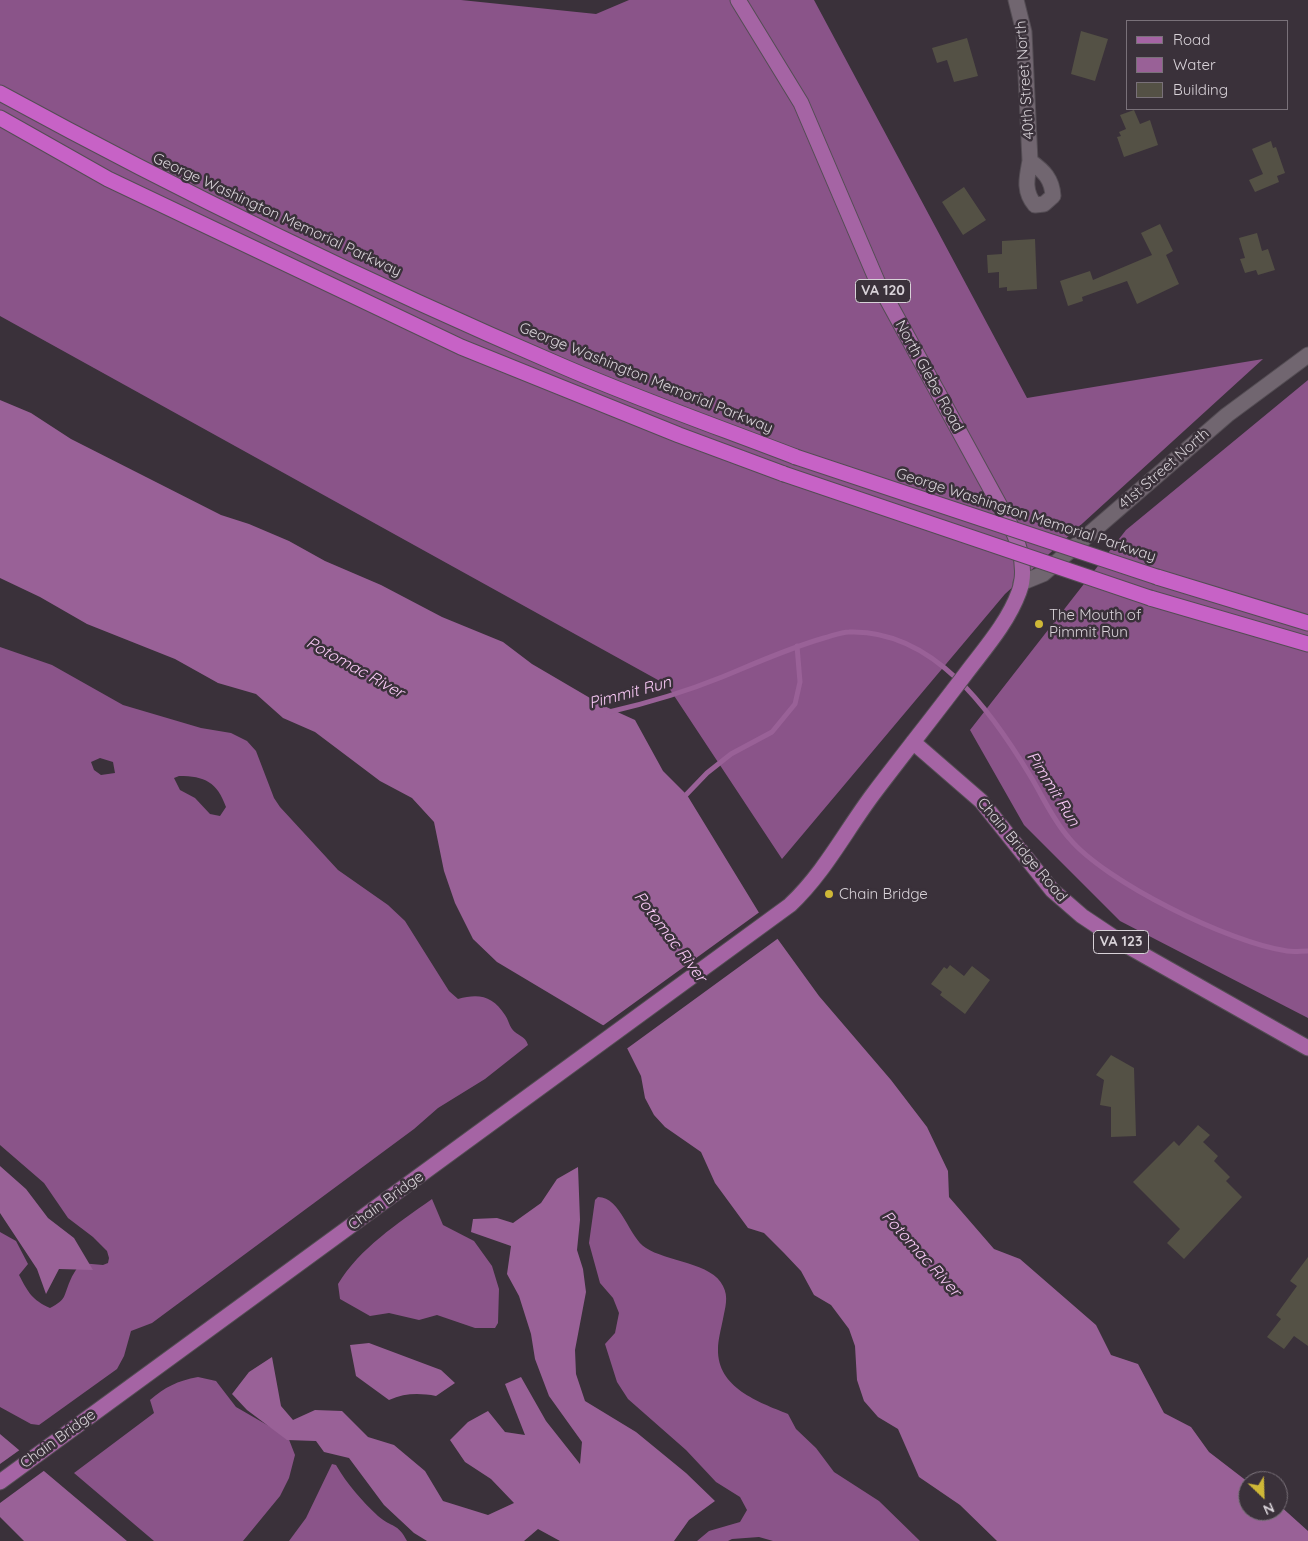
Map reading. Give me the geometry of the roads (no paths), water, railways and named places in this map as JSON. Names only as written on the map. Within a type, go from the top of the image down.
[{"type":"highway","name":"George Washington Memorial Parkway","points":[[0,93],[129,164],[321,257],[563,367],[796,457],[1156,577],[1308,623]]},
{"type":"highway","points":[[0,118],[108,179],[461,347],[679,436],[784,474],[1150,598],[1308,644]]},
{"type":"main road","name":"North Glebe Road","points":[[738,0],[801,104],[877,281],[1011,526],[1021,556],[1022,583],[1015,602],[1002,624],[913,742]]},
{"type":"main road","name":"Chain Bridge","points":[[0,1482],[771,920],[799,896],[821,871],[864,808],[913,742]]},
{"type":"main road","name":"Chain Bridge Road","points":[[913,742],[981,800],[1042,879],[1082,916],[1124,944],[1308,1048]]},
{"type":"street","name":"40th Street North","points":[[1016,0],[1024,32],[1030,160]]},
{"type":"street","name":"41st Street North","points":[[1022,583],[1044,574],[1227,415],[1308,355]]},
{"type":"water","name":"Potomac River","points":[[0,400],[31,413],[71,439],[221,515],[249,524],[289,541],[325,561],[381,585],[442,617],[503,642],[532,664],[602,705],[635,720],[663,771],[687,795],[761,916],[819,996],[891,1080],[927,1127],[948,1171],[949,1197],[994,1249],[1020,1259],[1096,1325],[1111,1355],[1138,1364],[1164,1413],[1191,1427],[1209,1452],[1238,1474],[1238,1521],[1288,1521],[1288,1513],[1308,1531],[1308,1541],[997,1541],[960,1505],[919,1477],[898,1429],[878,1417],[864,1401],[857,1380],[855,1346],[849,1329],[831,1305],[814,1295],[801,1271],[764,1233],[748,1228],[715,1183],[701,1152],[665,1127],[654,1115],[645,1098],[641,1076],[625,1044],[616,1033],[497,962],[473,939],[455,903],[444,871],[434,822],[412,798],[380,781],[315,732],[283,718],[256,694],[218,683],[175,659],[87,624],[40,597],[0,578]]},
{"type":"water","points":[[0,1166],[26,1189],[48,1218],[74,1238],[93,1270],[59,1269],[46,1294],[37,1269],[0,1213]]},
{"type":"water","points":[[578,1167],[580,1220],[577,1250],[583,1269],[586,1292],[575,1350],[576,1374],[585,1401],[636,1432],[686,1473],[715,1501],[689,1520],[674,1541],[560,1541],[538,1529],[524,1541],[427,1541],[414,1533],[384,1505],[349,1458],[324,1452],[316,1441],[287,1440],[247,1410],[232,1394],[249,1372],[272,1357],[281,1406],[293,1420],[315,1410],[342,1411],[368,1437],[394,1445],[425,1471],[443,1501],[488,1515],[514,1503],[491,1479],[465,1462],[450,1440],[468,1422],[488,1411],[505,1432],[525,1435],[505,1384],[521,1377],[546,1421],[580,1464],[582,1442],[549,1396],[535,1359],[531,1334],[519,1296],[507,1274],[511,1246],[471,1232],[473,1219],[497,1218],[513,1223],[541,1203],[557,1179]]},
{"type":"water","points":[[369,1343],[441,1370],[455,1383],[436,1396],[412,1394],[389,1400],[356,1376],[350,1345]]},
{"type":"water","points":[[0,1434],[127,1541],[24,1541],[0,1517]]},
{"type":"waterway","name":"Pimmit Run","points":[[609,712],[680,692],[785,651],[840,633],[880,635],[908,644],[934,659],[979,702],[1015,752],[1058,824],[1086,855],[1139,891],[1202,923],[1263,946],[1287,951],[1308,951]]},
{"type":"waterway","name":"Pimmit Run","points":[[683,798],[707,773],[731,754],[772,732],[795,704],[800,682],[797,646]]},
{"type":"place","name":"The Mouth of Pimmit Run","points":[[1039,624]]},
{"type":"place","name":"Chain Bridge","points":[[829,894]]}]
